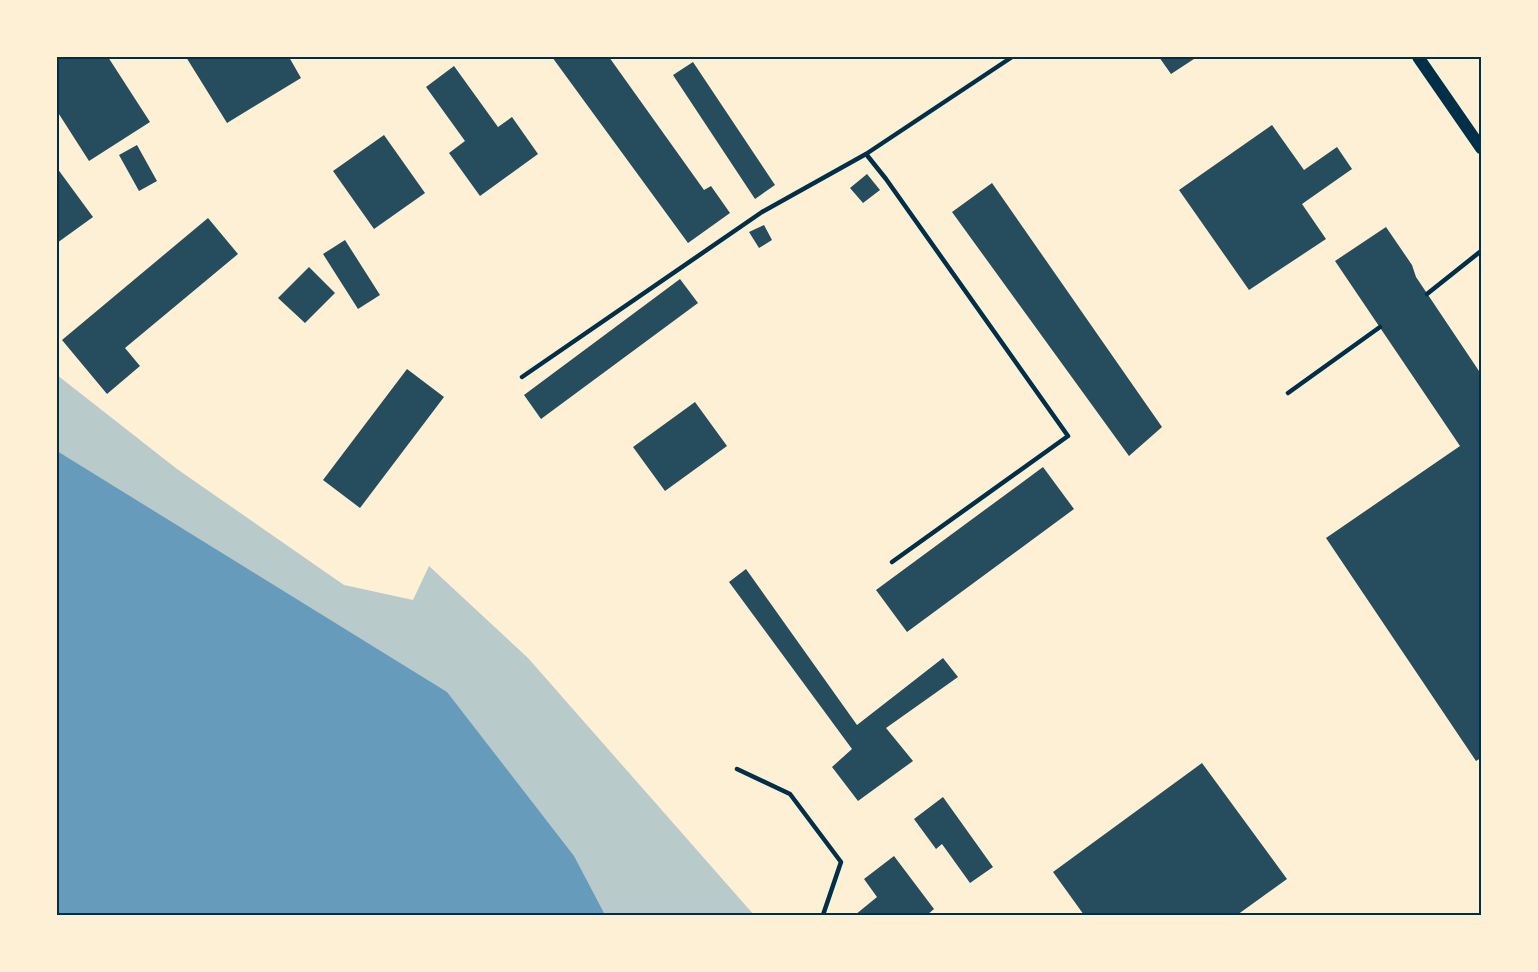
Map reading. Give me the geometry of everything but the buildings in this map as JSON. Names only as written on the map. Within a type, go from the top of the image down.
[{"type":"main road","points":[[1418,57],[1481,148]]},
{"type":"lane","points":[[522,377],[762,212],[866,154],[1012,57]]},
{"type":"lane","points":[[866,154],[886,178],[1068,436],[892,562]]},
{"type":"lane","points":[[1427,294],[1481,251]]},
{"type":"lane","points":[[1288,393],[1380,327]]},
{"type":"lane","points":[[737,769],[790,794],[841,862],[823,915]]},
{"type":"shaded area","points":[[57,375],[177,469],[344,585],[413,600],[429,566],[528,658],[754,915],[57,915]]},
{"type":"water","points":[[57,451],[447,692],[574,856],[605,915],[57,915]]}]
